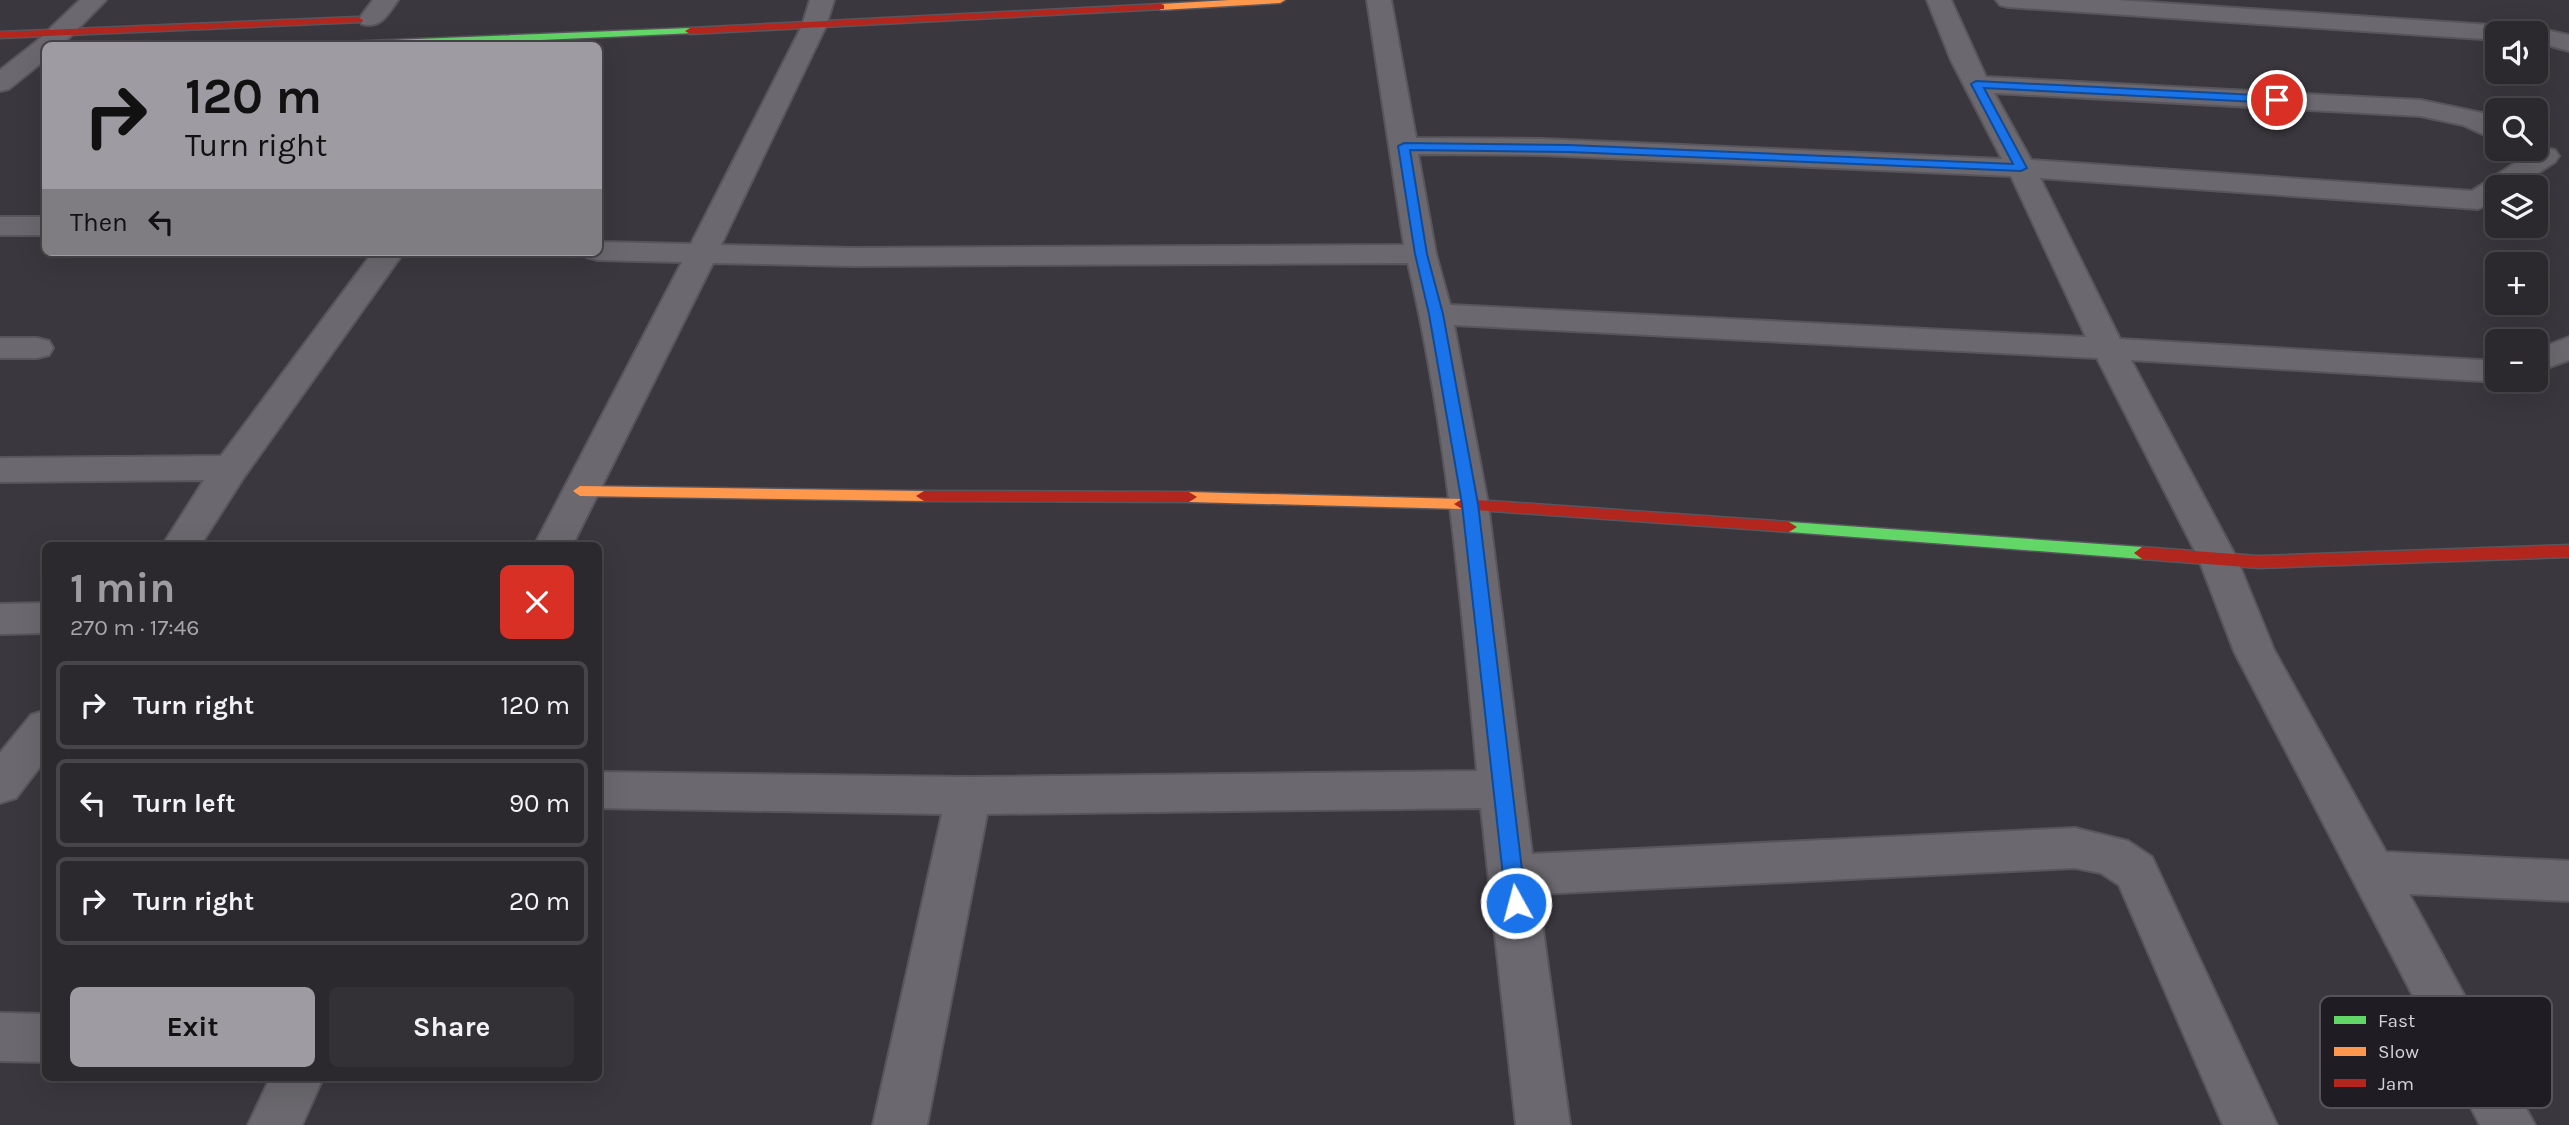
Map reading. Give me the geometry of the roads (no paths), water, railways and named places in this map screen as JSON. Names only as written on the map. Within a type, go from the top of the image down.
[{"type":"main road","points":[[475,42],[553,40],[820,7],[1280,0]]},
{"type":"main road","points":[[113,42],[371,19]]},
{"type":"main road","points":[[0,35],[42,47]]},
{"type":"main road","points":[[0,60],[42,49]]},
{"type":"main road","points":[[580,491],[1000,497],[1237,497],[1470,504],[2259,562],[2569,551]]},
{"type":"street","points":[[52,42],[94,0]]},
{"type":"street","points":[[1379,0],[1421,254],[1436,314],[1470,504],[1501,789],[1543,1125]]},
{"type":"street","points":[[1939,0],[1976,84],[2217,558],[2254,651],[2440,996]]},
{"type":"street","points":[[2008,0],[2485,32]]},
{"type":"street","points":[[556,542],[702,254],[820,7]]},
{"type":"street","points":[[371,19],[392,9]]},
{"type":"street","points":[[2548,37],[2566,40]]},
{"type":"street","points":[[0,83],[42,51]]},
{"type":"street","points":[[1976,84],[2420,108],[2472,119],[2485,126]]},
{"type":"street","points":[[1404,146],[1555,148],[2021,168],[2478,200],[2536,161]]},
{"type":"street","points":[[0,226],[42,226]]},
{"type":"street","points":[[602,251],[855,257],[1421,254]]},
{"type":"street","points":[[184,542],[232,468],[386,256]]},
{"type":"street","points":[[1436,314],[2485,370]]},
{"type":"street","points":[[2548,357],[2569,347]]},
{"type":"street","points":[[0,348],[37,348]]},
{"type":"street","points":[[0,470],[232,468]]},
{"type":"street","points":[[0,619],[42,618]]},
{"type":"street","points":[[18,779],[42,734]]},
{"type":"street","points":[[602,790],[968,796],[1501,789]]},
{"type":"street","points":[[900,1125],[968,796]]},
{"type":"street","points":[[1513,875],[2075,848],[2112,855],[2136,871],[2249,1125]]},
{"type":"street","points":[[2374,872],[2569,881]]},
{"type":"street","points":[[0,1037],[42,1038]]},
{"type":"street","points":[[275,1125],[296,1081]]},
{"type":"street","points":[[2499,1108],[2508,1125]]}]
